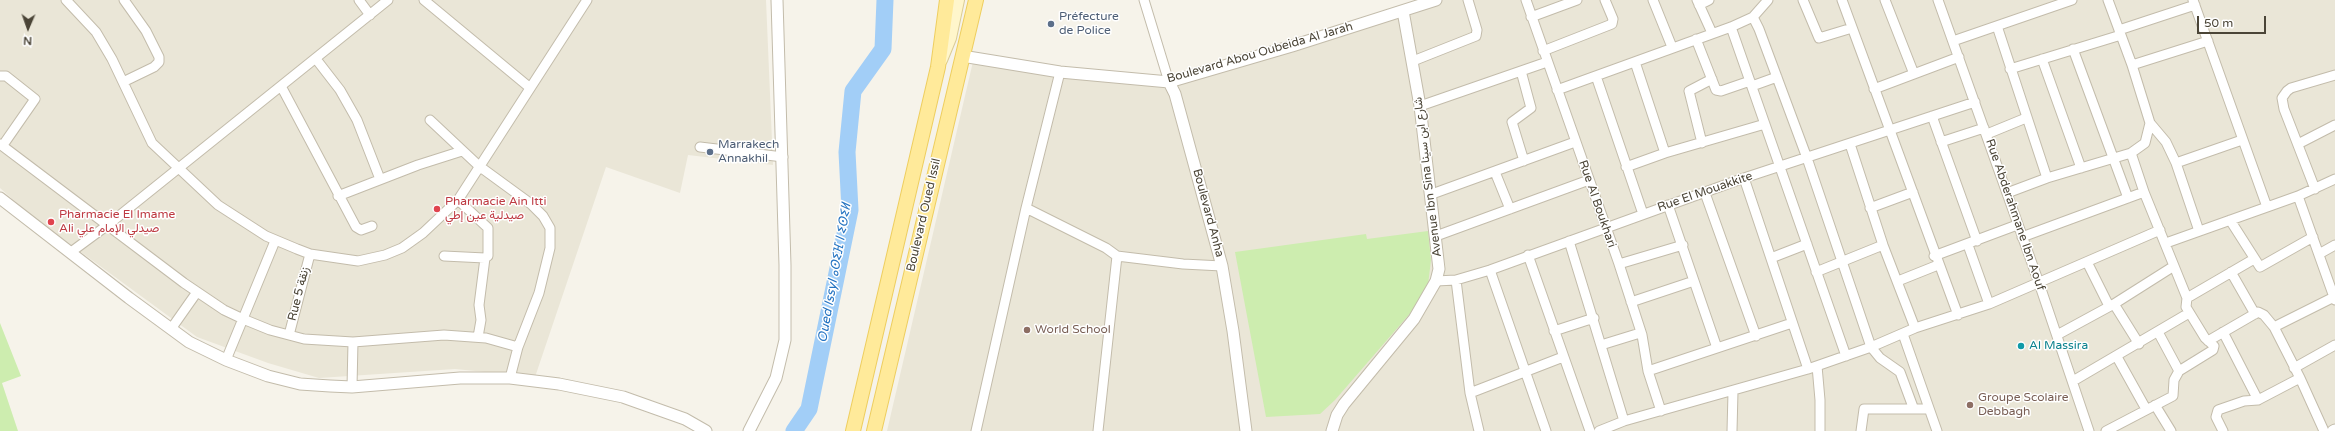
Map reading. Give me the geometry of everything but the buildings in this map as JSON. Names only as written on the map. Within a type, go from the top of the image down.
[{"type":"main road","name":"Boulevard Oued Issil","points":[[853,431],[938,68],[947,0]]},
{"type":"main road","name":"Boulevard Oued Issil","points":[[938,68],[950,38],[958,0]]},
{"type":"main road","name":"Boulevard Oued Issil","points":[[874,431],[976,0]]},
{"type":"street","points":[[66,0],[96,32],[112,59],[152,143],[218,206],[275,240],[310,254],[358,261],[385,255],[402,248],[423,233],[458,200],[529,86],[587,0]]},
{"type":"street","points":[[122,82],[154,67],[159,62],[160,56],[146,31],[124,0]]},
{"type":"street","points":[[359,0],[370,15]]},
{"type":"street","points":[[71,252],[316,59],[388,0]]},
{"type":"street","points":[[424,0],[529,86]]},
{"type":"street","points":[[749,431],[776,378],[785,340],[783,157],[777,0]]},
{"type":"street","name":"Boulevard Anha","points":[[1144,0],[1169,82],[1175,94],[1222,266],[1233,331],[1246,431]]},
{"type":"street","name":"Boulevard Abou Oubeida Al Jarah","points":[[962,56],[1060,72],[1169,82],[1292,46],[1436,0]]},
{"type":"street","points":[[1413,61],[1474,38],[1477,30],[1468,0]]},
{"type":"street","name":"Rue Al Boukhari","points":[[1526,0],[1531,18],[1619,264],[1640,333],[1648,371],[1661,411]]},
{"type":"street","points":[[1531,18],[1577,0]]},
{"type":"street","points":[[1543,51],[1612,24],[1613,19],[1605,0]]},
{"type":"street","points":[[1653,0],[1672,48]]},
{"type":"street","points":[[1709,0],[1698,2],[1712,33]]},
{"type":"street","points":[[1557,90],[1731,27],[1753,17],[1768,0]]},
{"type":"street","points":[[1803,0],[1820,38],[1852,28]]},
{"type":"street","points":[[1842,0],[1913,192],[1934,256],[1958,315]]},
{"type":"street","points":[[1885,0],[1914,74]]},
{"type":"street","name":"Rue Abderahmane Ibn Aouf","points":[[1938,0],[2017,225],[2039,283],[2089,431]]},
{"type":"street","points":[[1953,41],[2072,0]]},
{"type":"street","points":[[2108,0],[2132,65],[2150,123],[2166,142],[2176,163],[2199,231]]},
{"type":"street","points":[[2010,69],[2120,33],[2194,2],[2267,207]]},
{"type":"street","name":"Avenue Ibn Sina شارع ابن سينا","points":[[1332,431],[1337,415],[1344,404],[1414,319],[1436,281],[1439,269],[1432,194],[1420,106],[1403,11]]},
{"type":"street","points":[[1753,17],[1807,158],[1871,347],[1880,358],[1900,372],[1913,407]]},
{"type":"street","points":[[1997,26],[2047,178]]},
{"type":"street","points":[[1731,27],[1846,356]]},
{"type":"street","points":[[1696,39],[1718,91],[1777,77]]},
{"type":"street","points":[[2132,65],[2208,41]]},
{"type":"street","points":[[2073,49],[2128,198]]},
{"type":"street","points":[[1874,89],[1959,57]]},
{"type":"street","points":[[316,59],[340,90],[357,120],[380,179]]},
{"type":"street","points":[[2042,59],[2081,168]]},
{"type":"street","points":[[1420,106],[1547,62]]},
{"type":"street","points":[[1635,62],[1665,153]]},
{"type":"street","points":[[1521,71],[1531,108],[1512,122],[1524,161]]},
{"type":"street","points":[[976,431],[1026,208],[1060,72]]},
{"type":"street","points":[[2315,189],[2284,109],[2282,98],[2291,88],[2335,75]]},
{"type":"street","points":[[0,76],[6,76],[35,99],[1,144],[197,292],[224,310],[243,319],[289,335],[304,338],[353,342],[444,335],[478,337],[518,347]]},
{"type":"street","points":[[1596,76],[1642,214]]},
{"type":"street","points":[[1702,143],[1689,91],[1712,79]]},
{"type":"street","points":[[281,86],[338,196],[356,227],[360,230],[372,226]]},
{"type":"street","name":"Rue El Mouakkite","points":[[1436,281],[1456,280],[1490,270],[1744,178],[1975,102]]},
{"type":"street","points":[[1932,116],[1973,243],[1988,304]]},
{"type":"street","points":[[1941,142],[1985,131],[2026,118]]},
{"type":"street","points":[[430,120],[479,166],[531,204],[543,216],[550,228],[550,248],[538,293],[518,347],[510,378]]},
{"type":"street","points":[[2007,193],[2047,178],[2131,153],[2145,143],[2150,123]]},
{"type":"street","points":[[1626,167],[1665,153],[1765,124]]},
{"type":"street","points":[[2298,144],[2335,125]]},
{"type":"street","points":[[2176,163],[2242,140]]},
{"type":"street","points":[[1432,194],[1575,142]]},
{"type":"street","points":[[1850,144],[1883,246],[1898,281],[1915,328]]},
{"type":"street","points":[[700,147],[783,157]]},
{"type":"street","points":[[338,196],[380,179],[462,151]]},
{"type":"street","points":[[2106,431],[2173,396],[2174,380],[2179,370],[2213,350],[2214,346],[2208,341],[2186,307],[2187,298],[2166,243],[2144,192],[2131,153]]},
{"type":"street","points":[[1495,172],[1510,209]]},
{"type":"street","points":[[1744,178],[1792,323],[1813,368],[1820,400],[1820,431]]},
{"type":"street","points":[[2166,243],[2298,196],[2335,179]]},
{"type":"street","points":[[1436,236],[1589,180]]},
{"type":"street","points":[[1706,192],[1756,336]]},
{"type":"street","points":[[1870,208],[1913,192]]},
{"type":"street","points":[[2022,237],[2144,192]]},
{"type":"street","points":[[2274,327],[2334,299],[2298,196]]},
{"type":"street","points":[[0,198],[189,342],[226,360],[268,376],[300,384],[352,387],[460,378],[510,378],[587,388],[623,397],[685,420],[706,431]]},
{"type":"street","points":[[458,200],[488,228],[488,256],[485,258],[478,305],[481,320],[478,337]]},
{"type":"street","points":[[1668,205],[1683,245],[1716,348]]},
{"type":"street","points":[[1026,208],[1106,248],[1117,256],[1183,264],[1222,266]]},
{"type":"street","points":[[2230,220],[2258,265],[2263,266],[2313,236]]},
{"type":"street","points":[[1934,256],[1973,243],[2017,225]]},
{"type":"street","points":[[1600,431],[1624,421],[1692,401],[1733,392],[1813,368],[1871,347],[1915,328],[1988,304],[2160,230]]},
{"type":"street","points":[[226,360],[275,240]]},
{"type":"street","points":[[1569,241],[1594,318],[1624,421]]},
{"type":"street","points":[[1771,258],[1807,244]]},
{"type":"street","points":[[1619,264],[1683,245]]},
{"type":"street","points":[[1816,272],[1883,246]]},
{"type":"street","points":[[2319,254],[2335,246]]},
{"type":"street","name":"Rue 5 زنقة","points":[[289,335],[310,254]]},
{"type":"street","points":[[1528,255],[1590,431]]},
{"type":"street","points":[[444,256],[485,258]]},
{"type":"street","points":[[1098,431],[1117,256]]},
{"type":"street","points":[[2187,298],[2254,259]]},
{"type":"street","points":[[2087,262],[2112,305],[2139,344]]},
{"type":"street","points":[[1898,281],[1938,265]]},
{"type":"street","points":[[2057,335],[2112,305],[2174,266]]},
{"type":"street","points":[[1490,270],[1546,431]]},
{"type":"street","points":[[2231,272],[2255,314]]},
{"type":"street","points":[[1456,280],[1470,393],[1479,431]]},
{"type":"street","points":[[1631,302],[1694,281]]},
{"type":"street","points":[[171,329],[197,292]]},
{"type":"street","points":[[2208,341],[2258,312],[2264,315],[2274,327],[2300,378],[2324,431]]},
{"type":"street","points":[[2073,382],[2190,314]]},
{"type":"street","points":[[1554,331],[1594,318]]},
{"type":"street","points":[[1648,371],[1792,323]]},
{"type":"street","points":[[2158,332],[2179,370]]},
{"type":"street","points":[[2223,332],[2258,400]]},
{"type":"street","points":[[1601,345],[1640,333]]},
{"type":"street","points":[[1903,334],[1937,431]]},
{"type":"street","points":[[352,387],[353,342]]},
{"type":"street","points":[[2294,368],[2335,345]]},
{"type":"street","points":[[1470,393],[1563,357]]},
{"type":"street","points":[[2117,357],[2151,407],[2171,431]]},
{"type":"street","points":[[2222,431],[2216,418],[2218,410],[2244,401],[2258,400],[2300,378]]},
{"type":"street","points":[[1732,431],[1733,392]]},
{"type":"street","points":[[1861,431],[1862,412],[1864,409],[1913,407],[1929,409]]},
{"type":"shaded area","points":[[0,0],[766,0],[773,165],[688,155],[680,193],[606,167],[535,377],[455,369],[319,378],[268,363],[197,337],[29,214],[0,188]]},
{"type":"shaded area","points":[[1437,0],[2335,0],[2335,431],[887,431],[975,53],[1180,84]]},
{"type":"green space","points":[[1428,231],[1431,260],[1428,285],[1413,310],[1335,400],[1320,414],[1266,417],[1235,252],[1366,234],[1367,239]]},
{"type":"green space","points":[[0,323],[21,376],[2,383],[18,431],[0,431]]},
{"type":"waterway","name":"Oued Issyl ⴰⵙⵉⴼ ⵏ ⵉⵙⵉⵍ","points":[[794,431],[809,409],[850,210],[847,152],[853,91],[883,49],[885,0]]},
{"type":"place","name":"Préfecture de Police","points":[[1051,24]]},
{"type":"place","name":"Marrakech Annakhil","points":[[710,152]]},
{"type":"place","name":"Pharmacie Ain Itti صيدلية عين إطي","points":[[437,209]]},
{"type":"place","name":"Pharmacie El Imame Ali صيدلي الإمام علي","points":[[51,222]]},
{"type":"place","name":"World School","points":[[1027,330]]},
{"type":"place","name":"Al Massira","points":[[2021,346]]},
{"type":"place","name":"Groupe Scolaire Debbagh","points":[[1970,405]]}]
